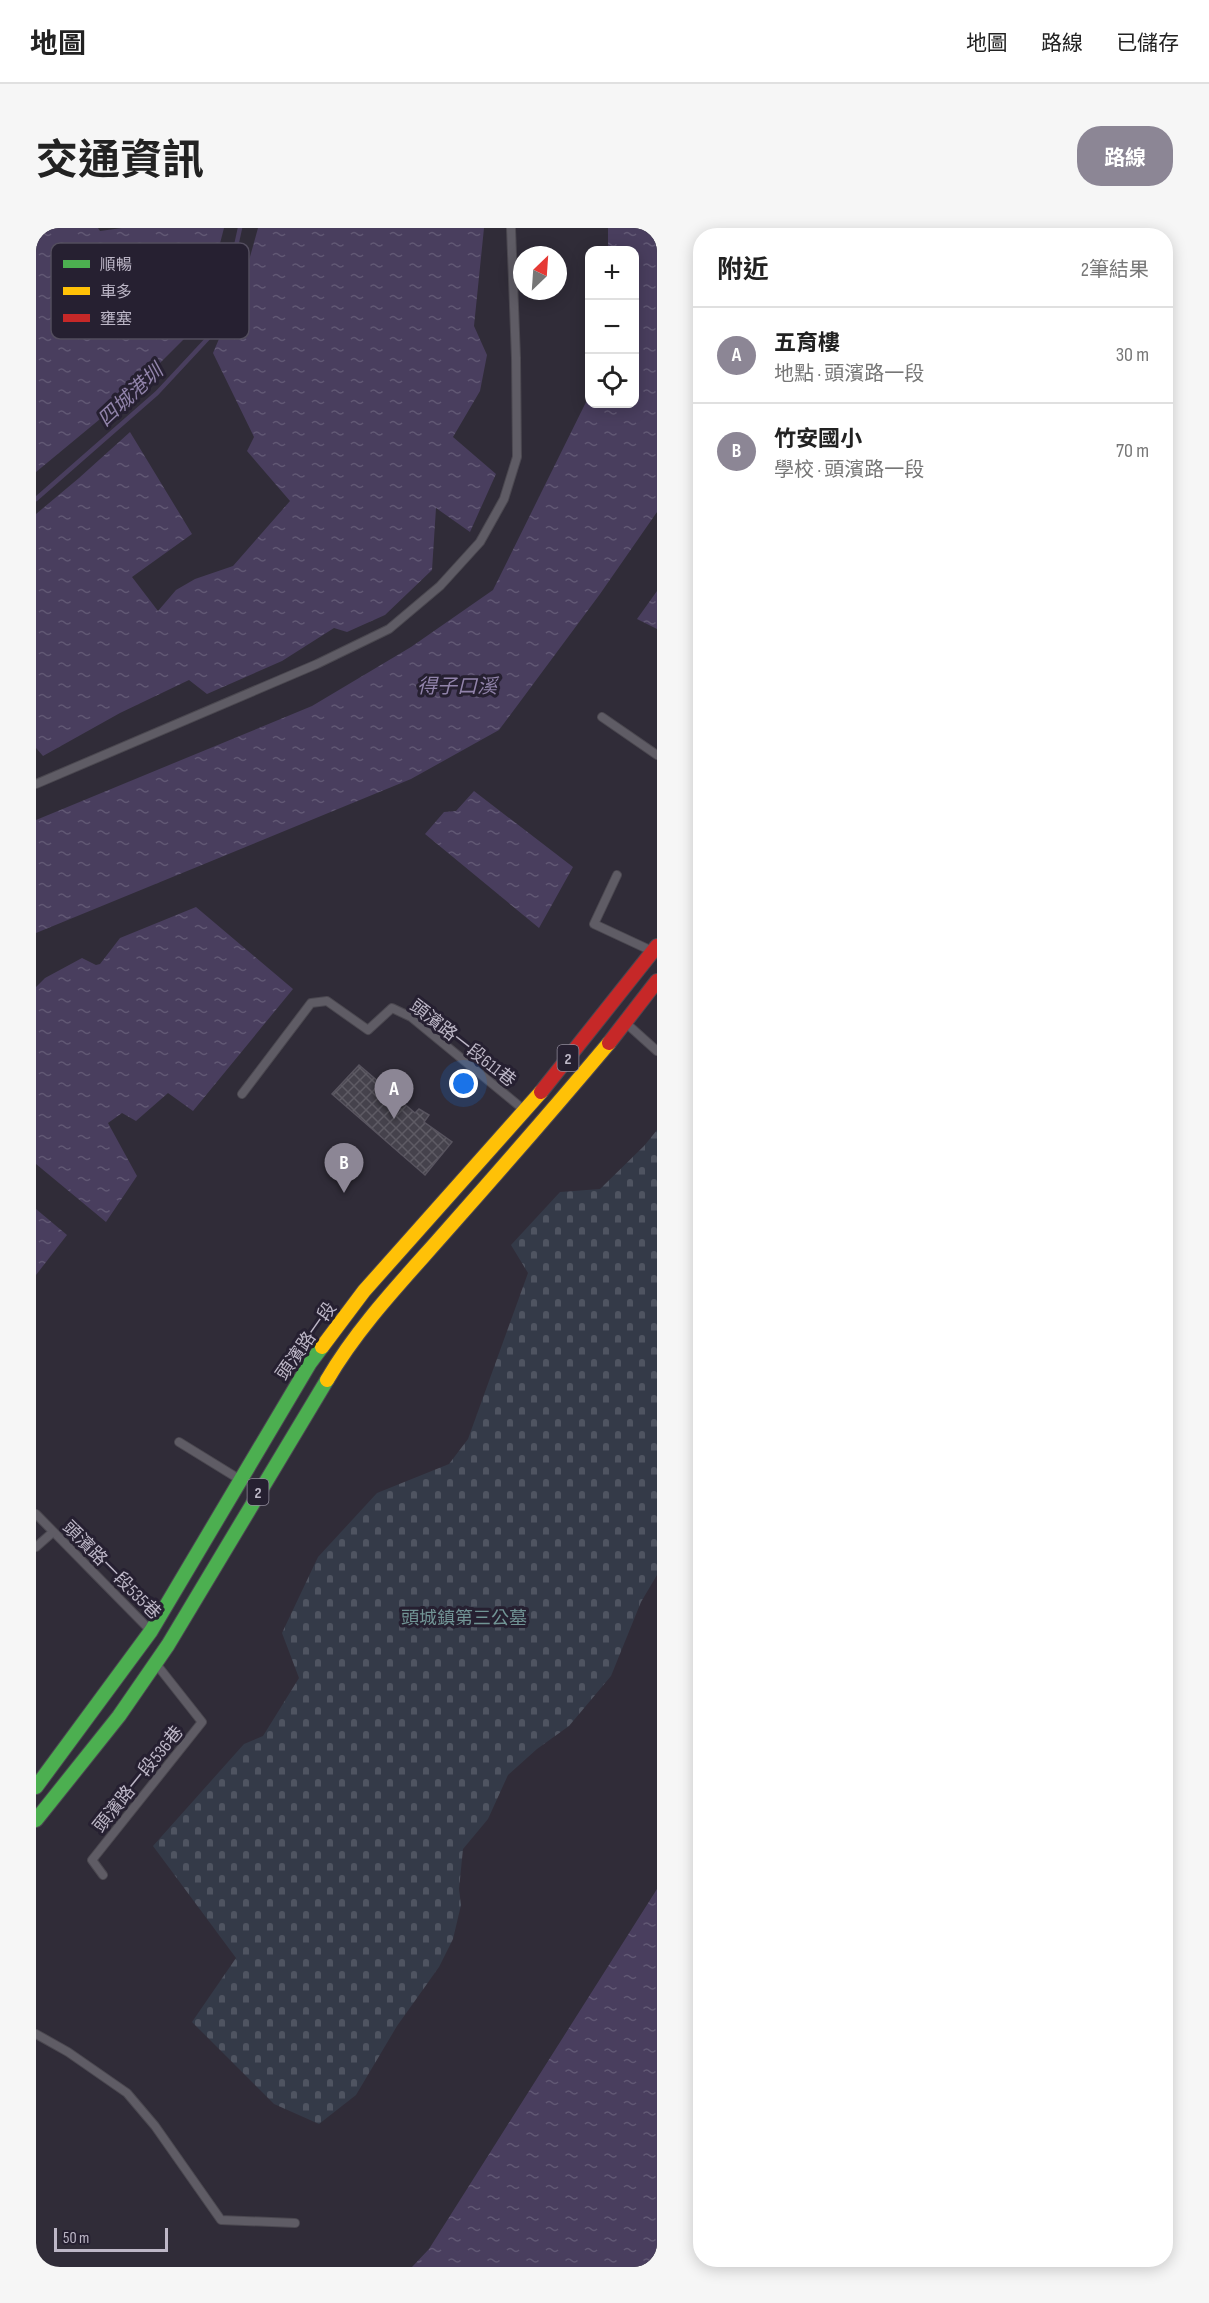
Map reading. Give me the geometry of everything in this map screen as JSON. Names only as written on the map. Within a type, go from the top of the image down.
[{"type":"main road","name":"頭濱路一段","points":[[39,1777],[151,1631],[310,1362],[364,1292],[525,1111],[655,948]]},
{"type":"main road","name":"2","points":[[626,1023],[657,981]]},
{"type":"main road","name":"頭濱路一段","points":[[36,1820],[119,1716],[156,1664],[338,1361],[390,1296],[626,1023]]},
{"type":"main road","points":[[479,1162],[496,1176]]},
{"type":"main road","points":[[446,1199],[461,1213]]},
{"type":"lane","points":[[36,784],[317,664],[389,629],[440,586],[480,542],[504,499],[517,457],[511,228]]},
{"type":"lane","points":[[602,717],[657,755]]},
{"type":"lane","points":[[617,875],[594,924],[655,948]]},
{"type":"lane","name":"頭濱路一段611巷","points":[[242,1094],[311,1003],[327,1001],[368,1030],[392,1008],[411,1017],[541,1124]]},
{"type":"lane","points":[[626,1023],[657,1051]]},
{"type":"lane","points":[[178,1442],[241,1480]]},
{"type":"lane","name":"頭濱路一段535巷","points":[[36,1514],[151,1631],[168,1645]]},
{"type":"lane","points":[[36,1547],[53,1532]]},
{"type":"lane","name":"頭濱路一段536巷","points":[[103,1875],[92,1860],[202,1722],[156,1664],[138,1649]]},
{"type":"lane","points":[[36,2034],[68,2052],[127,2093],[168,2144],[221,2220],[295,2223]]},
{"type":"green space","name":"頭城鎮第三公墓","points":[[657,1130],[657,1575],[641,1602],[611,1676],[569,1726],[537,1749],[508,1775],[488,1819],[463,1849],[459,1889],[461,1905],[453,1939],[439,1967],[397,2026],[356,2095],[319,2124],[274,2104],[192,2022],[236,1958],[153,1846],[244,1744],[263,1736],[299,1678],[282,1633],[318,1557],[377,1493],[449,1464],[468,1439],[528,1273],[511,1245],[560,1192],[600,1189]]},
{"type":"water","points":[[36,228],[98,228],[100,231],[122,228],[224,228],[220,243],[51,243],[51,339],[184,339],[123,400],[36,472]]},
{"type":"water","points":[[258,228],[484,228],[474,326],[487,355],[480,391],[453,437],[496,474],[470,532],[436,508],[432,570],[385,615],[347,632],[334,628],[282,661],[207,694],[189,680],[120,713],[43,756],[36,748],[36,514],[130,432],[192,534],[132,577],[158,611],[176,590],[195,579],[233,566],[290,501],[247,451],[254,437],[213,353],[219,339],[249,339],[249,260]]},
{"type":"water","name":"得子口溪","points":[[608,228],[657,228],[657,512],[600,594],[499,730],[411,779],[36,933],[36,820],[312,706],[411,647],[493,590],[585,404],[585,408],[639,408],[639,246],[608,246]]},
{"type":"water","points":[[657,591],[657,629],[637,619]]},
{"type":"water","points":[[474,791],[573,867],[539,928],[425,834],[444,812],[456,811]]},
{"type":"water","points":[[196,907],[293,989],[193,1111],[168,1093],[136,1121],[122,1113],[108,1123],[137,1176],[106,1222],[36,1164],[36,987],[45,978],[82,958],[96,965],[100,964],[120,938]]},
{"type":"water","points":[[36,1209],[67,1235],[36,1275]]},
{"type":"water","points":[[657,1889],[657,2267],[412,2267],[429,2249]]},
{"type":"building","points":[[359,1065],[415,1113],[419,1109],[429,1115],[424,1122],[452,1142],[425,1175],[332,1094]]},
{"type":"waterway","name":"四城港圳","points":[[237,243],[240,228]]},
{"type":"waterway","name":"四城港圳","points":[[36,499],[157,393],[207,339]]},
{"type":"traffic: fast","points":[[36,1787],[151,1631],[310,1363],[322,1347]]},
{"type":"traffic: fast","points":[[36,1820],[119,1716],[168,1645],[327,1380]]},
{"type":"traffic: slow","points":[[327,1380],[353,1340],[383,1302],[609,1043]]},
{"type":"traffic: slow","points":[[322,1347],[364,1291],[541,1092]]},
{"type":"traffic: jam","points":[[541,1092],[657,946]]},
{"type":"traffic: jam","points":[[609,1043],[657,981]]},
{"type":"place","name":"五育樓","points":[[394,1119]]},
{"type":"place","name":"竹安國小","points":[[344,1193]]}]
